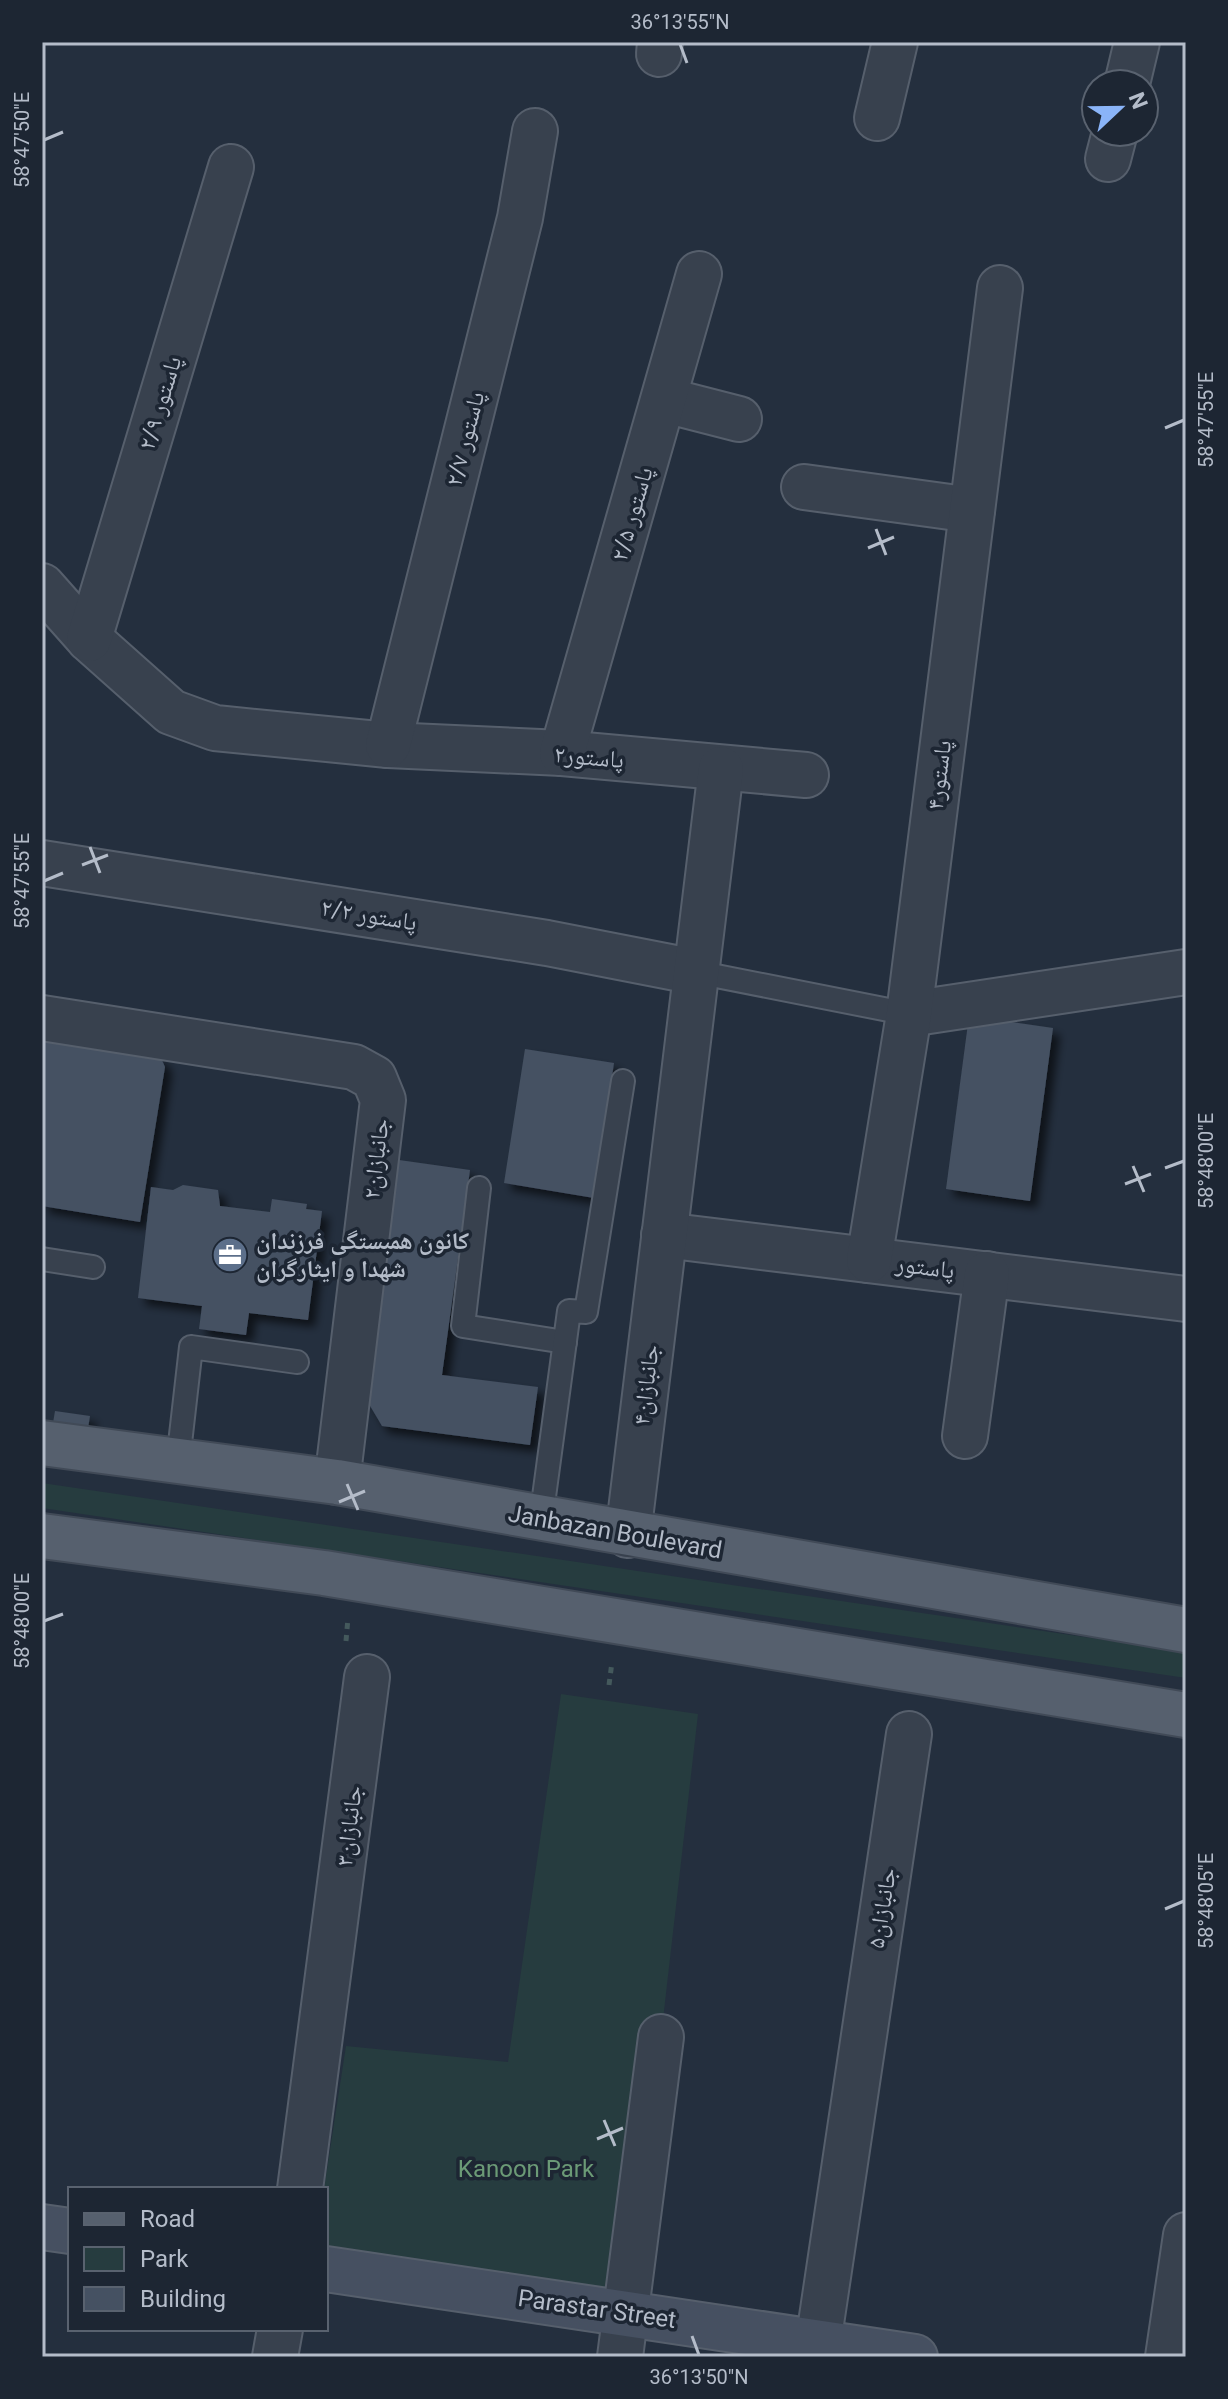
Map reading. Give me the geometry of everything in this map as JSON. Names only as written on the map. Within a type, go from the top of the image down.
[{"type":"main road","name":"Janbazan Boulevard","points":[[42,1443],[337,1482],[1186,1630]]},
{"type":"main road","points":[[42,1536],[324,1573],[1186,1715]]},
{"type":"street","points":[[877,118],[895,42]]},
{"type":"street","points":[[1131,68],[1137,42]]},
{"type":"street","name":"پاستور ۲/۷","points":[[388,745],[520,218],[535,131]]},
{"type":"street","name":"پاستور ۲/۹","points":[[89,639],[231,167]]},
{"type":"street","name":"پاستور ۲/۵","points":[[562,753],[699,274]]},
{"type":"street","name":"پاستور۴","points":[[869,1260],[909,1014],[1000,288]]},
{"type":"street","points":[[665,400],[739,419]]},
{"type":"street","points":[[804,487],[972,510]]},
{"type":"street","name":"پاستور۲","points":[[42,586],[89,639],[171,712],[215,728],[388,745],[562,753],[806,775]]},
{"type":"street","points":[[664,1235],[721,769]]},
{"type":"street","name":"پاستور ۲/۲","points":[[42,863],[547,943],[696,972]]},
{"type":"street","points":[[909,1014],[1186,972]]},
{"type":"street","name":"جانبازان۲","points":[[42,1018],[354,1067],[374,1078],[383,1100],[337,1482]]},
{"type":"street","name":"پاستور","points":[[664,1235],[1186,1299]]},
{"type":"street","name":"جانبازان۴","points":[[628,1535],[664,1235]]},
{"type":"street","points":[[965,1436],[987,1274]]},
{"type":"street","name":"جانبازان۳","points":[[300,2187],[331,1975],[367,1677]]},
{"type":"street","name":"جانبازان۵","points":[[817,2350],[909,1734]]},
{"type":"street","points":[[620,2357],[661,2037]]},
{"type":"street","points":[[42,2227],[68,2231]]},
{"type":"street","points":[[1168,2357],[1186,2235]]},
{"type":"street","name":"Parastar Street","points":[[328,2269],[626,2314],[817,2350],[915,2357]]},
{"type":"street","points":[[275,2357],[280,2331]]},
{"type":"lane","points":[[696,972],[909,1014]]},
{"type":"lane","points":[[541,1519],[569,1311],[586,1312],[623,1081]]},
{"type":"lane","points":[[479,1188],[463,1326],[565,1342]]},
{"type":"lane","points":[[42,1259],[93,1267]]},
{"type":"lane","points":[[178,1461],[191,1347],[297,1362]]},
{"type":"green space","points":[[42,1483],[1186,1652],[1186,1678],[42,1508]]},
{"type":"green space","name":"Kanoon Park","points":[[561,1694],[698,1714],[661,2037],[614,2291],[328,2245],[328,2187],[324,2187],[346,2046],[508,2062]]},
{"type":"building","points":[[969,1016],[1053,1028],[1030,1201],[946,1189]]},
{"type":"building","points":[[42,1039],[161,1058],[165,1067],[140,1222],[42,1206]]},
{"type":"building","points":[[525,1049],[614,1063],[594,1198],[504,1183]]},
{"type":"building","points":[[399,1160],[470,1170],[442,1375],[538,1387],[530,1445],[382,1426],[366,1399]]},
{"type":"building","name":"کانون همبستگی فرزندان شهدا و ایثارگران","points":[[183,1185],[218,1190],[220,1206],[270,1212],[272,1199],[307,1204],[306,1209],[322,1211],[308,1320],[249,1313],[246,1335],[199,1329],[202,1306],[138,1298],[151,1187],[173,1190]]},
{"type":"building","points":[[55,1411],[90,1416],[88,1428],[53,1423]]},
{"type":"place","name":"کانون همبستگی فرزندان شهدا و ایثارگران","points":[[230,1255]]}]
